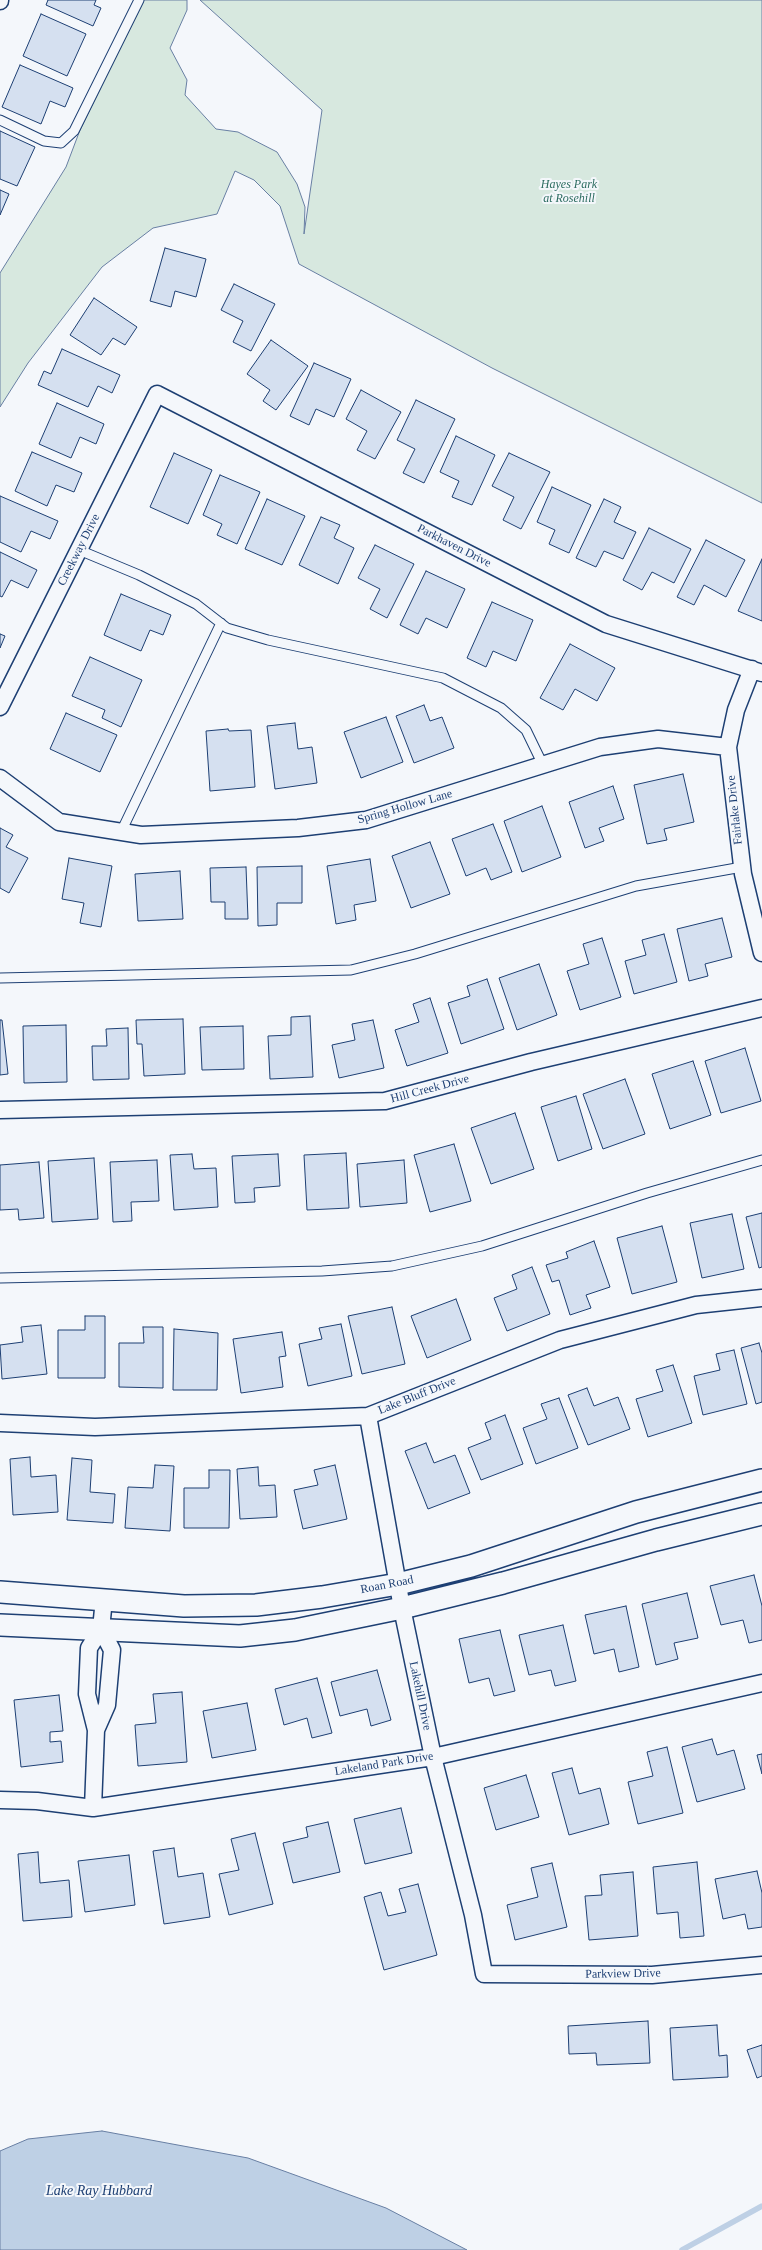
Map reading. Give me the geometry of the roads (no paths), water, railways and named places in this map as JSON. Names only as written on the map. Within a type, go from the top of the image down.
[{"type":"street","name":"Creekway Drive","points":[[0,707],[158,394]]},
{"type":"street","name":"Parkhaven Drive","points":[[158,394],[606,624],[757,671]]},
{"type":"street","name":"Fairlake Drive","points":[[757,671],[736,710],[728,747],[742,867],[762,953]]},
{"type":"street","name":"Spring Hollow Lane","points":[[0,778],[59,822],[141,835],[298,828],[366,820],[600,747],[658,739],[728,747]]},
{"type":"street","name":"Hill Creek Drive","points":[[0,1110],[385,1101],[531,1062],[762,1008]]},
{"type":"street","name":"Lake Bluff Drive","points":[[0,1423],[95,1427],[368,1416],[560,1340],[696,1305],[762,1298]]},
{"type":"street","name":"Lakehill Drive","points":[[368,1416],[402,1608],[433,1757],[474,1915],[484,1974]]},
{"type":"street","name":"Roan Road","points":[[0,1592],[184,1606],[256,1604],[322,1597],[398,1584],[471,1566],[636,1512],[762,1480]]},
{"type":"street","name":"Roan Road","points":[[0,1625],[240,1636],[295,1630],[402,1608],[503,1583],[656,1540],[762,1514]]},
{"type":"street","points":[[93,1808],[96,1730],[87,1694],[89,1648],[101,1629],[104,1599]]},
{"type":"street","points":[[96,1730],[108,1705],[112,1650],[101,1629]]},
{"type":"street","name":"Lakeland Park Drive","points":[[0,1800],[37,1801],[93,1808],[433,1757],[762,1683]]},
{"type":"street","name":"Parkview Drive","points":[[484,1974],[652,1976],[762,1965]]},
{"type":"lane","points":[[0,120],[44,141],[61,143],[74,131],[138,0]]},
{"type":"lane","points":[[79,550],[139,575],[196,604],[227,628],[268,640],[443,678],[501,708],[514,719],[526,730],[543,765]]},
{"type":"lane","points":[[121,832],[221,623]]},
{"type":"lane","points":[[0,978],[351,970],[415,954],[636,886],[742,867]]},
{"type":"lane","points":[[0,1278],[322,1271],[392,1266],[482,1246],[647,1193],[762,1160]]},
{"type":"water","name":"Lake Ray Hubbard","points":[[102,2131],[248,2158],[386,2208],[467,2250],[0,2250],[0,2151],[28,2139]]},
{"type":"waterway","points":[[682,2250],[762,2206]]},
{"type":"park label","name":"Hayes Park at Rosehill","points":[[569,192]]}]
